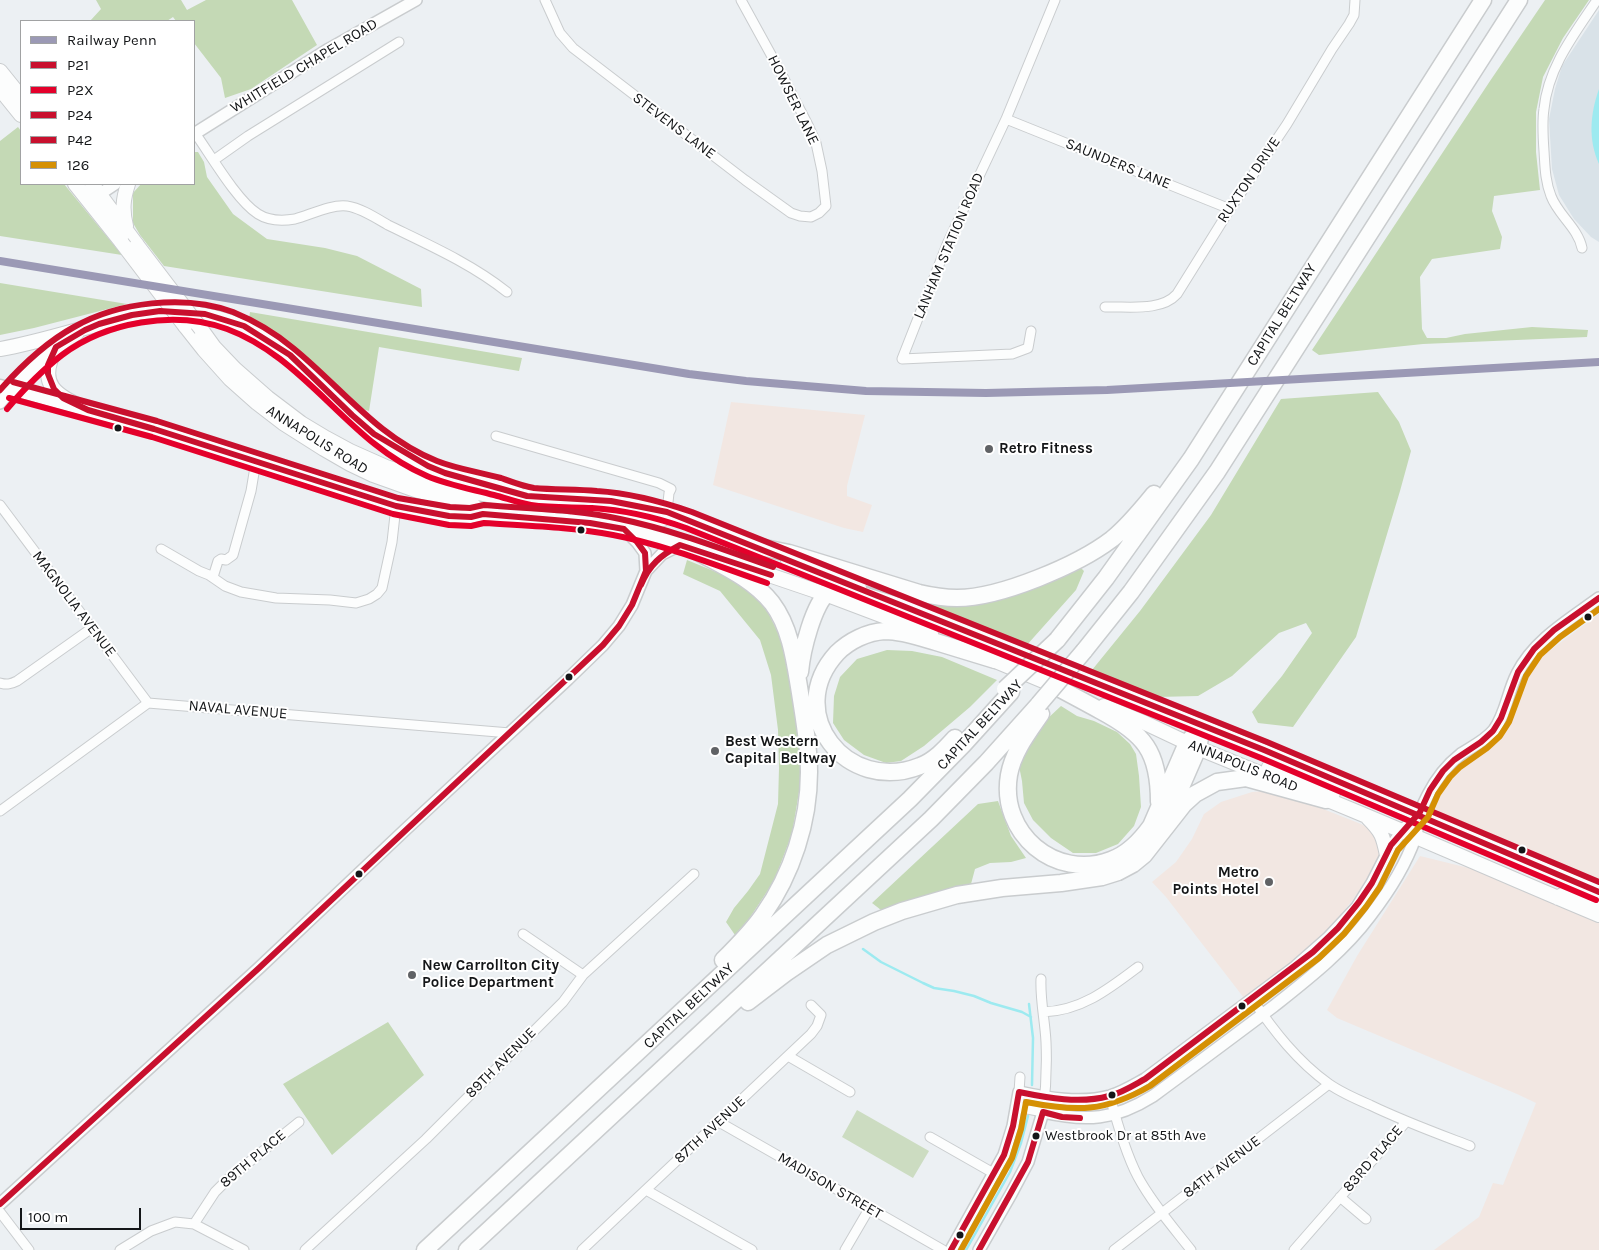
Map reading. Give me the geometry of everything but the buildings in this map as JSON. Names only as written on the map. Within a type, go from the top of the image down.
[{"type":"highway","name":"CAPITAL BELTWAY","points":[[425,1250],[910,799],[963,745],[1008,691],[1056,640],[1106,578],[1191,459],[1483,0]]},
{"type":"highway","name":"CAPITAL BELTWAY","points":[[467,1250],[931,819],[1042,706],[1131,592],[1174,534],[1216,472],[1499,29],[1520,0]]},
{"type":"highway","points":[[755,546],[789,553],[919,593],[938,597],[958,598],[993,593],[1079,560],[1112,539],[1140,512],[1221,411]]},
{"type":"highway","points":[[613,1076],[748,934],[763,915],[776,896],[787,874],[804,822],[809,774],[808,747],[798,684],[786,627],[780,614],[759,589],[687,547]]},
{"type":"highway","points":[[798,684],[802,656],[808,634],[821,598],[825,594],[834,589],[842,589],[918,612]]},
{"type":"highway","points":[[995,660],[900,632],[885,631],[865,635],[842,649],[824,670],[817,695],[819,723],[824,735],[832,746],[855,765],[868,770],[882,772],[910,770],[921,766],[941,752],[1008,691]]},
{"type":"highway","points":[[1049,683],[1119,721],[1140,737],[1149,750],[1158,773],[1159,806]]},
{"type":"highway","points":[[1042,706],[1015,755],[1009,774],[1007,791],[1010,808],[1024,836],[1035,848],[1047,856],[1077,865],[1111,860],[1134,846],[1144,836],[1151,826],[1159,806],[1202,726]]},
{"type":"highway","points":[[1162,832],[1192,746]]},
{"type":"highway","points":[[678,1054],[808,957],[827,945],[874,922],[909,909],[957,895],[1002,888],[1061,883],[1102,877],[1118,872],[1144,855],[1184,804],[1195,794],[1218,782],[1246,778],[1326,800]]},
{"type":"main road","points":[[0,71],[20,96]]},
{"type":"main road","points":[[0,89],[20,115]]},
{"type":"main road","name":"ANNAPOLIS ROAD","points":[[78,185],[93,193],[185,326],[230,378],[283,423],[365,472],[415,490],[474,506],[483,514],[590,523],[624,529],[687,547],[825,594],[910,625],[995,660],[1145,723],[1192,746],[1403,830],[1599,915]]},
{"type":"main road","points":[[125,237],[122,208],[128,185]]},
{"type":"main road","name":"ANNAPOLIS ROAD","points":[[125,237],[137,245],[214,348],[235,369],[268,398],[301,423],[386,467],[452,488],[508,498],[527,496],[611,501],[667,512],[1419,814],[1492,848],[1599,892]]},
{"type":"main road","points":[[0,349],[132,315],[160,311],[205,314],[244,326],[290,355],[374,434],[405,454],[445,473],[527,496]]},
{"type":"main road","points":[[6,388],[34,367],[56,347],[69,338],[98,324]]},
{"type":"main road","points":[[56,347],[48,365],[51,384],[60,396],[88,410]]},
{"type":"main road","points":[[6,388],[88,410],[396,506],[449,516],[471,517],[483,514]]},
{"type":"main road","points":[[552,520],[596,514],[625,516],[659,522],[667,512]]},
{"type":"main road","points":[[1221,757],[1232,754],[1402,821],[1419,814]]},
{"type":"main road","points":[[1364,814],[1384,837],[1387,855]]},
{"type":"main road","points":[[1558,898],[1563,893],[1570,892],[1599,902]]},
{"type":"street","name":"WHITFIELD CHAPEL ROAD","points":[[195,134],[329,49],[416,0]]},
{"type":"street","name":"STEVENS LANE","points":[[545,0],[560,33],[573,48],[745,180],[791,213],[800,216],[811,217],[826,206]]},
{"type":"street","name":"HOWSER LANE","points":[[741,0],[780,71],[816,143],[826,206]]},
{"type":"street","name":"LANHAM STATION ROAD","points":[[1031,331],[1028,348],[1012,354],[902,359],[948,242],[1006,119],[1055,0]]},
{"type":"street","name":"RUXTON DRIVE","points":[[1105,307],[1151,306],[1164,303],[1175,296],[1349,24],[1354,15],[1354,0]]},
{"type":"street","points":[[1582,248],[1580,240],[1554,203],[1546,182],[1543,129],[1544,107],[1554,71],[1597,0]]},
{"type":"street","points":[[214,160],[248,136],[399,42]]},
{"type":"street","name":"SAUNDERS LANE","points":[[1006,119],[1230,209]]},
{"type":"street","points":[[195,134],[232,186],[250,208],[259,215],[276,220],[295,219],[332,207],[348,206],[432,246],[490,279],[507,292]]},
{"type":"street","points":[[93,193],[113,185]]},
{"type":"street","points":[[0,404],[6,388]]},
{"type":"street","points":[[496,436],[671,488],[667,512]]},
{"type":"street","points":[[213,577],[218,561],[231,558],[233,555],[251,491],[256,461]]},
{"type":"street","name":"MAGNOLIA AVENUE","points":[[0,505],[148,703]]},
{"type":"street","points":[[161,549],[232,589],[276,598],[356,603],[369,599],[382,588],[392,542],[396,506]]},
{"type":"street","points":[[624,529],[645,553],[646,571]]},
{"type":"street","points":[[0,1204],[568,680],[619,626],[632,605],[646,571],[662,554],[687,547]]},
{"type":"street","points":[[1017,1107],[1062,1117],[1084,1118],[1115,1115],[1136,1107],[1305,981],[1341,948],[1370,916],[1389,887],[1416,836],[1419,814],[1428,794],[1444,769],[1493,731],[1498,724],[1513,682],[1525,659],[1550,634],[1599,598]]},
{"type":"street","points":[[0,682],[10,684],[17,681],[92,628]]},
{"type":"street","points":[[0,811],[148,703]]},
{"type":"street","name":"NAVAL AVENUE","points":[[148,703],[510,733]]},
{"type":"street","points":[[1019,1092],[1045,1098],[1084,1099],[1110,1096],[1122,1092],[1145,1079],[1313,952],[1338,928],[1353,911],[1372,883],[1391,846],[1403,830],[1419,814]]},
{"type":"street","name":"89TH AVENUE","points":[[305,1250],[426,1139],[563,1002],[583,975],[694,874]]},
{"type":"street","points":[[1353,911],[1380,884],[1389,887]]},
{"type":"street","points":[[522,934],[583,975]]},
{"type":"street","points":[[1043,1012],[1064,1010],[1082,1004],[1104,992],[1138,967]]},
{"type":"street","points":[[979,1250],[1028,1162],[1043,1112],[1046,1080],[1046,1041],[1042,979]]},
{"type":"street","points":[[1252,999],[1272,1028],[1291,1050],[1330,1084],[1356,1099],[1406,1122],[1470,1146]]},
{"type":"street","name":"87TH AVENUE","points":[[582,1250],[719,1122],[817,1026],[820,1015],[811,1005]]},
{"type":"street","points":[[788,1056],[850,1092]]},
{"type":"street","points":[[951,1250],[995,1174],[1004,1154],[1017,1107],[1020,1077]]},
{"type":"street","name":"84TH AVENUE","points":[[1114,1250],[1330,1084]]},
{"type":"street","points":[[1110,1096],[1133,1166],[1144,1187],[1191,1250]]},
{"type":"street","name":"89TH PLACE","points":[[194,1224],[215,1192],[228,1178],[299,1122]]},
{"type":"street","name":"MADISON STREET","points":[[719,1122],[943,1250]]},
{"type":"street","name":"83RD PLACE","points":[[1294,1250],[1406,1122]]},
{"type":"street","points":[[930,1137],[995,1174]]},
{"type":"street","points":[[646,1190],[741,1247],[752,1250]]},
{"type":"street","name":"83RD PLACE","points":[[1340,1197],[1366,1219]]},
{"type":"street","points":[[845,1250],[869,1209]]},
{"type":"street","points":[[0,1212],[30,1250]]},
{"type":"street","points":[[120,1250],[151,1231],[175,1222],[194,1224],[244,1250]]},
{"type":"shaded area","points":[[1599,10],[1599,242],[1591,237],[1574,219],[1559,195],[1552,169],[1549,119],[1562,66]]},
{"type":"shaded area","points":[[731,402],[865,415],[847,486],[847,496],[872,505],[863,532],[844,528],[713,485]]},
{"type":"shaded area","points":[[1599,614],[1599,883],[1488,837],[1435,809],[1447,779],[1494,742],[1504,727],[1512,704],[1537,660]]},
{"type":"shaded area","points":[[1275,790],[1361,824],[1378,833],[1384,849],[1368,880],[1326,934],[1307,952],[1244,998],[1166,897],[1152,882],[1176,862],[1192,839],[1204,814],[1221,802],[1252,792]]},
{"type":"shaded area","points":[[1420,856],[1477,870],[1599,922],[1599,1250],[1434,1250],[1479,1217],[1493,1183],[1503,1185],[1536,1103],[1337,1018],[1327,1010],[1357,956]]},
{"type":"green space","points":[[96,0],[181,0],[187,10],[206,0],[292,0],[317,45],[251,89],[225,98],[221,78],[195,44],[195,20],[175,20],[173,17],[168,20],[91,20],[101,9]]},
{"type":"green space","points":[[1545,0],[1589,0],[1563,38],[1543,77],[1536,112],[1536,152],[1540,190],[1494,196],[1492,211],[1502,237],[1500,249],[1432,259],[1420,277],[1422,329],[1427,338],[1446,338],[1465,334],[1532,327],[1588,330],[1587,337],[1423,344],[1319,355],[1312,350]]},
{"type":"green space","points":[[18,127],[20,130],[20,185],[65,185],[122,255],[0,236],[0,141]]},
{"type":"green space","points":[[195,152],[198,152],[204,162],[207,177],[233,214],[267,239],[325,248],[357,256],[421,289],[422,307],[164,266],[133,223],[133,193],[140,185],[195,185]]},
{"type":"green space","points":[[0,283],[127,304],[0,335]]},
{"type":"green space","points":[[250,312],[522,358],[519,371],[379,347],[369,411],[356,407],[301,352],[249,319]]},
{"type":"green space","points":[[1378,392],[1399,422],[1411,451],[1356,637],[1293,727],[1258,723],[1252,712],[1282,676],[1312,633],[1306,623],[1279,633],[1232,676],[1198,696],[1157,697],[1118,683],[1092,670],[1140,611],[1211,515],[1281,399]]},
{"type":"green space","points":[[687,560],[721,574],[749,591],[767,610],[780,637],[789,676],[800,744],[801,780],[792,834],[774,881],[749,919],[735,935],[726,922],[734,908],[760,874],[778,804],[778,730],[771,675],[760,640],[720,591],[683,574]]},
{"type":"green space","points":[[1079,566],[1084,571],[1076,590],[1026,646],[932,609],[934,602]]},
{"type":"green space","points":[[887,650],[912,651],[942,657],[997,680],[970,707],[924,746],[901,761],[886,763],[864,755],[844,740],[833,723],[834,696],[840,677],[857,659]]},
{"type":"green space","points":[[1061,706],[1077,716],[1094,721],[1117,732],[1130,744],[1136,754],[1141,807],[1134,826],[1118,844],[1096,853],[1073,853],[1051,838],[1033,820],[1024,803],[1018,761],[1046,720]]},
{"type":"green space","points":[[998,801],[1011,836],[1026,858],[1011,862],[990,863],[975,869],[971,884],[881,910],[872,903],[978,804]]},
{"type":"green space","points":[[388,1022],[424,1075],[332,1155],[283,1084]]},
{"type":"green space","points":[[857,1110],[929,1151],[913,1178],[842,1137]]},
{"type":"water","points":[[1599,89],[1599,164],[1593,146],[1592,117]]},
{"type":"waterway","points":[[863,949],[881,962],[934,988],[974,996],[1022,1012],[1031,1017]]},
{"type":"waterway","points":[[1029,1004],[1033,1038],[1032,1085]]},
{"type":"waterway","points":[[966,1250],[1010,1172],[1021,1143],[1028,1116]]},
{"type":"rail line","name":"Penn","points":[[0,261],[689,374],[746,381],[866,391],[986,393],[1107,390],[1599,362]]},
{"type":"transit line","name":"P24","points":[[0,390],[25,363],[44,347],[91,318],[152,303],[194,303],[214,306],[257,323],[279,337],[378,425],[396,439],[437,461],[530,487],[589,490],[621,494],[657,501],[692,512],[1267,742],[1599,882]]},
{"type":"transit line","name":"P21","points":[[0,1204],[259,968],[603,645],[619,626],[632,605],[646,571],[645,553],[624,529],[590,523],[483,514],[471,517],[449,516],[396,506],[154,429],[88,410],[63,398],[54,389],[48,374],[48,365],[56,347],[99,324],[132,315],[160,311],[205,314],[244,326],[290,355],[374,434],[428,466],[445,473],[527,496],[611,501],[667,512],[1264,750],[1599,892]]},
{"type":"transit line","name":"P2X","points":[[7,409],[33,380],[54,361],[99,334],[141,322],[163,320],[185,320],[227,329],[268,350],[298,374],[367,438],[405,465],[427,476],[526,504],[546,507],[616,510],[651,517],[686,528],[1261,758],[1596,900]]},
{"type":"transit line","name":"P24","points":[[13,382],[157,421],[398,498],[450,507],[470,508],[484,505],[569,511],[603,516],[640,523],[678,534],[773,567]]},
{"type":"transit line","name":"P2X","points":[[9,398],[152,437],[393,514],[449,525],[471,526],[484,523],[597,532],[633,539],[672,550],[767,583]]},
{"type":"transit line","name":"P21","points":[[641,585],[656,561],[680,545],[771,575]]},
{"type":"transit line","name":"P42","points":[[951,1250],[1004,1155],[1013,1126],[1019,1092],[1053,1098],[1087,1100],[1114,1095],[1123,1091],[1145,1079],[1313,952],[1338,928],[1359,902],[1372,883],[1391,845],[1420,812],[1430,790],[1443,771],[1454,760],[1481,742],[1493,731],[1501,718],[1518,672],[1534,649],[1554,630],[1599,598]]},
{"type":"transit line","name":"126","points":[[961,1250],[1012,1158],[1021,1129],[1026,1102],[1061,1107],[1090,1108],[1119,1101],[1134,1095],[1150,1086],[1319,958],[1344,934],[1366,907],[1380,887],[1398,850],[1428,817],[1438,794],[1450,777],[1500,736],[1509,722],[1526,676],[1540,655],[1560,637],[1599,609]]},
{"type":"transit line","name":"P42","points":[[979,1250],[1028,1162],[1043,1112],[1062,1117],[1080,1118]]},
{"type":"place","name":"Retro Fitness","points":[[989,449]]},
{"type":"place","name":"Best Western Capital Beltway","points":[[715,751]]},
{"type":"place","name":"Metro Points Hotel","points":[[1269,882]]},
{"type":"place","name":"New Carrollton City Police Department","points":[[412,975]]},
{"type":"place","name":"Westbrook Dr at 85th Ave","points":[[1036,1136]]}]
